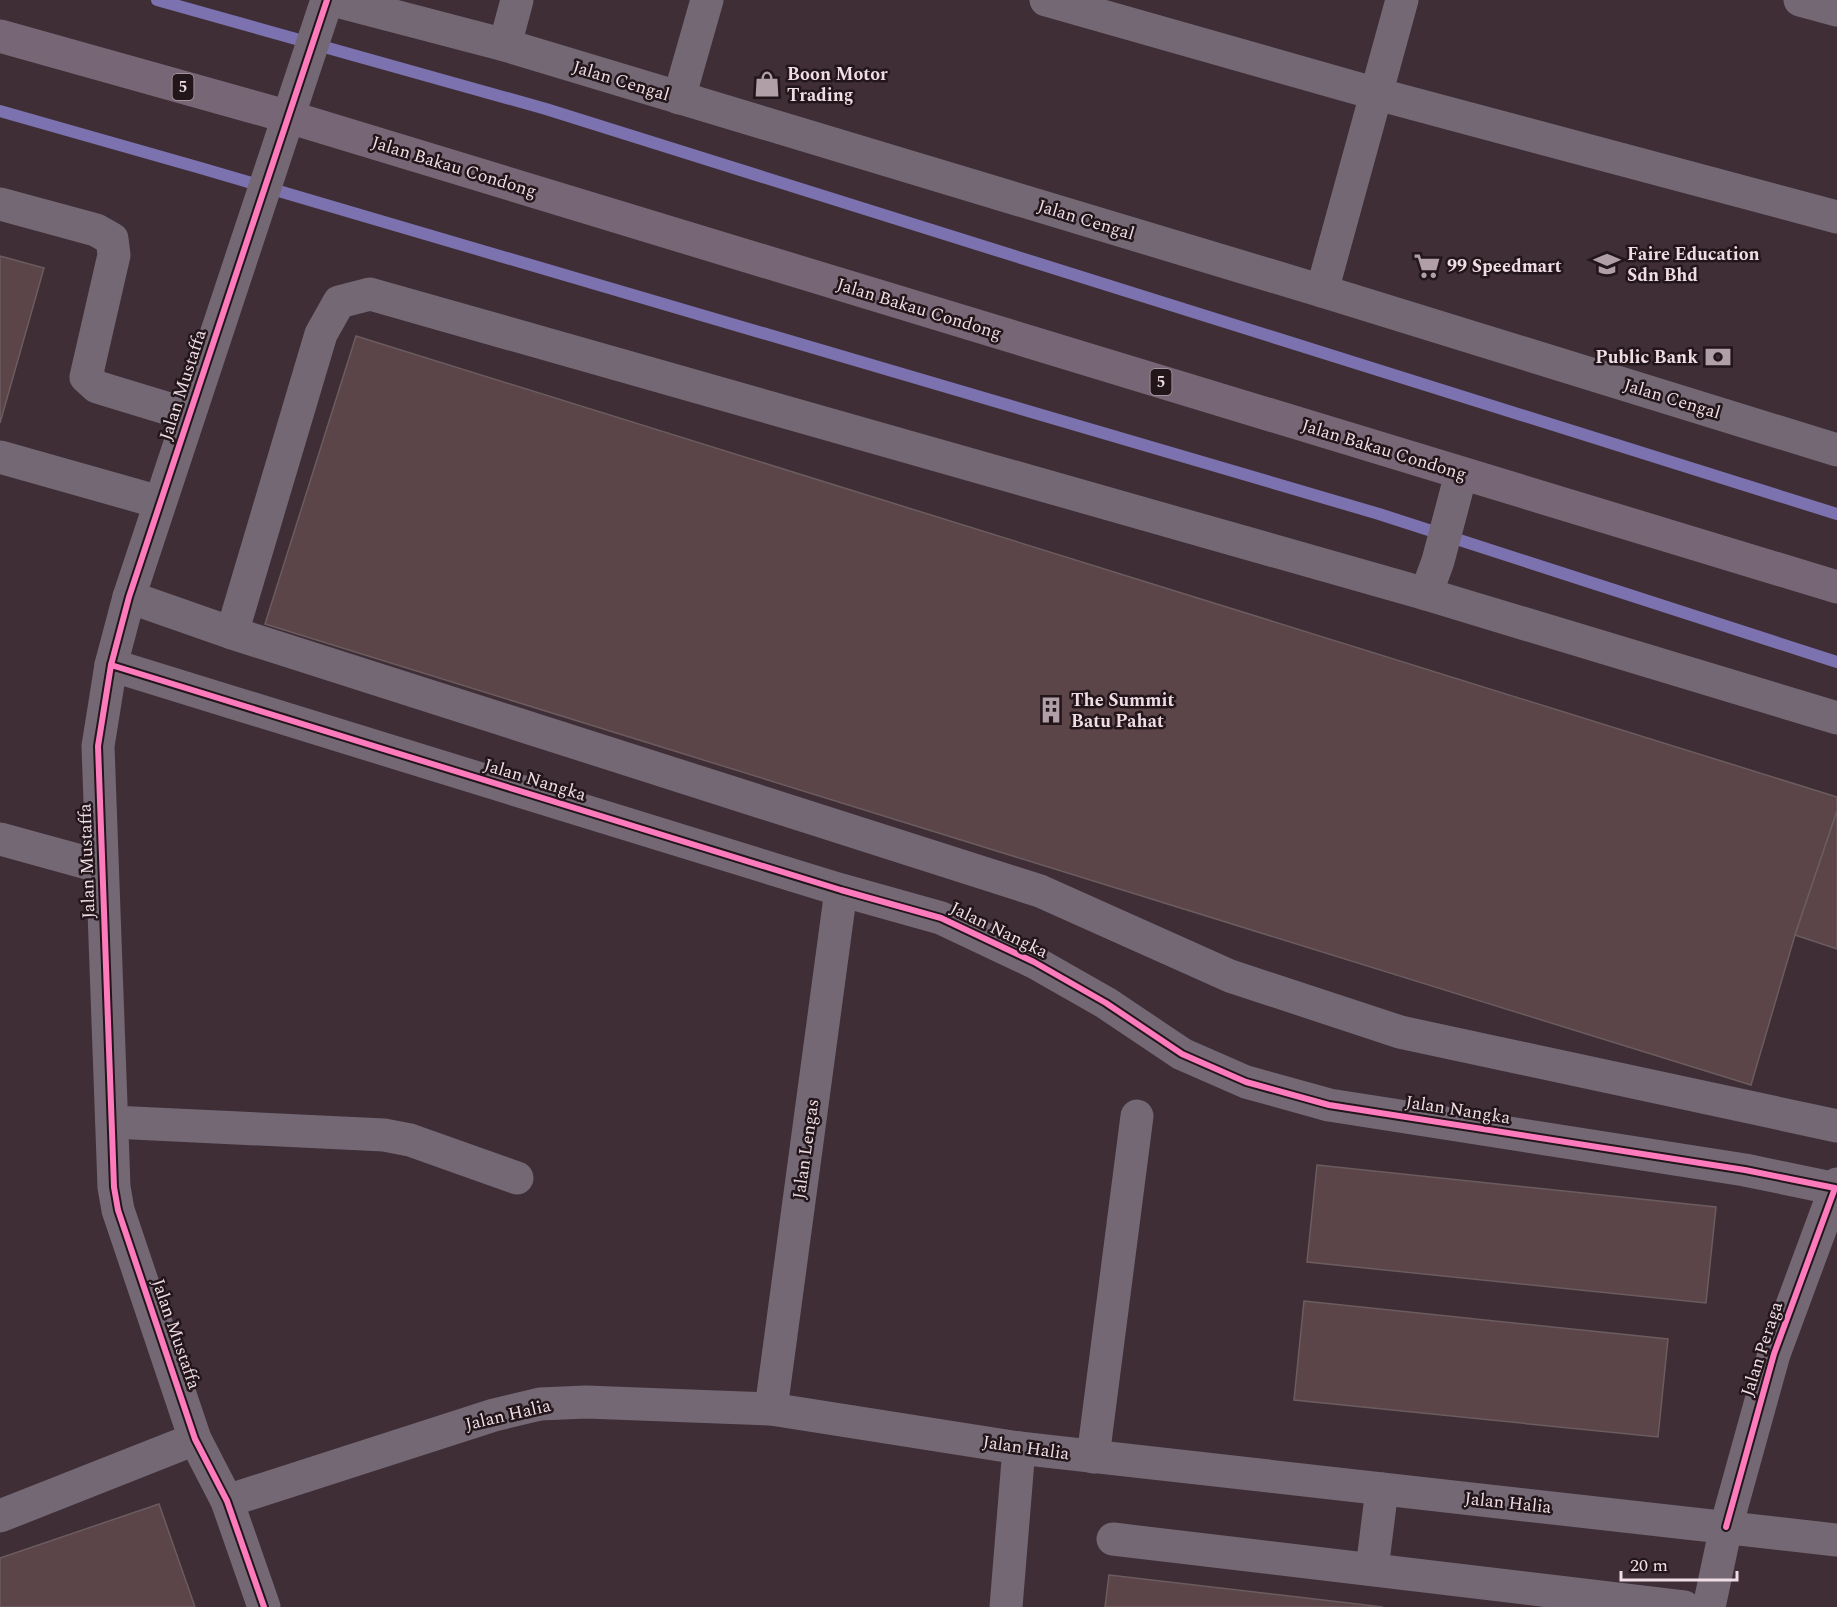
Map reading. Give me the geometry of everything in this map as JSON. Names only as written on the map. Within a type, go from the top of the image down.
[{"type":"main road","name":"Jalan Bakau Condong","points":[[0,36],[289,117],[1837,587]]},
{"type":"street","points":[[504,45],[517,0]]},
{"type":"street","points":[[679,98],[707,0]]},
{"type":"street","points":[[1046,0],[1377,94],[1837,217]]},
{"type":"street","points":[[1322,291],[1402,0]]},
{"type":"street","points":[[1800,0],[1837,10]]},
{"type":"street","name":"Jalan Cengal","points":[[326,8],[504,45],[1322,291],[1837,450]]},
{"type":"street","name":"Jalan Mustaffa","points":[[264,1607],[227,1501],[195,1439],[118,1210],[114,1187],[98,746],[111,665],[129,597],[265,184],[326,8]]},
{"type":"street","points":[[0,204],[96,230],[112,239],[114,255],[86,377],[97,387],[189,415]]},
{"type":"street","points":[[232,633],[321,334],[339,302],[370,294],[1426,594],[1837,718]]},
{"type":"street","points":[[0,457],[159,502]]},
{"type":"street","points":[[1426,594],[1438,561],[1461,474]]},
{"type":"street","points":[[129,597],[232,633],[1040,891],[1230,976],[1400,1032],[1837,1126]]},
{"type":"street","name":"Jalan Nangka","points":[[111,665],[841,890],[941,918],[1034,962],[1106,1003],[1182,1054],[1246,1082],[1329,1105],[1745,1170],[1836,1187]]},
{"type":"street","points":[[0,839],[102,867]]},
{"type":"street","name":"Jalan Lengas","points":[[771,1409],[841,890]]},
{"type":"street","points":[[1092,1457],[1137,1116]]},
{"type":"street","points":[[112,1122],[384,1135],[410,1140],[517,1178]]},
{"type":"street","name":"Jalan Peraga","points":[[1709,1607],[1726,1527],[1774,1354],[1836,1187]]},
{"type":"street","name":"Jalan Halia","points":[[227,1501],[494,1415],[540,1404],[586,1402],[771,1409],[1019,1448],[1092,1457],[1837,1540]]},
{"type":"street","points":[[0,1516],[195,1439]]},
{"type":"street","points":[[1006,1607],[1019,1448]]},
{"type":"street","points":[[1372,1569],[1382,1489]]},
{"type":"street","points":[[1113,1539],[1684,1607]]},
{"type":"building","points":[[0,256],[44,268],[0,423]]},
{"type":"building","name":"The Summit Batu Pahat","points":[[356,336],[1837,797],[1837,811],[1795,935],[1751,1085],[265,624]]},
{"type":"building","points":[[1837,811],[1837,949],[1795,935]]},
{"type":"building","points":[[1317,1165],[1716,1207],[1706,1303],[1307,1262]]},
{"type":"building","points":[[1304,1301],[1668,1339],[1658,1437],[1294,1400]]},
{"type":"building","points":[[159,1504],[195,1607],[0,1607],[0,1558]]},
{"type":"building","points":[[1109,1575],[1383,1607],[1105,1607]]},
{"type":"waterway","points":[[157,0],[546,109],[1837,514]]},
{"type":"waterway","points":[[0,111],[1379,514],[1837,662]]},
{"type":"cycle path","points":[[264,1607],[227,1501],[195,1439],[118,1210],[114,1187],[98,746],[111,665],[129,597],[327,0]]},
{"type":"cycle path","points":[[111,665],[841,890],[941,918],[1034,962],[1106,1003],[1182,1054],[1246,1082],[1329,1105],[1745,1170],[1835,1188],[1774,1354],[1726,1527]]},
{"type":"place","name":"Boon Motor Trading","points":[[767,84]]},
{"type":"place","name":"Faire Education Sdn Bhd","points":[[1607,264]]},
{"type":"place","name":"99 Speedmart","points":[[1427,266]]},
{"type":"place","name":"Public Bank","points":[[1718,357]]},
{"type":"place","name":"The Summit Batu Pahat","points":[[1051,710]]}]
